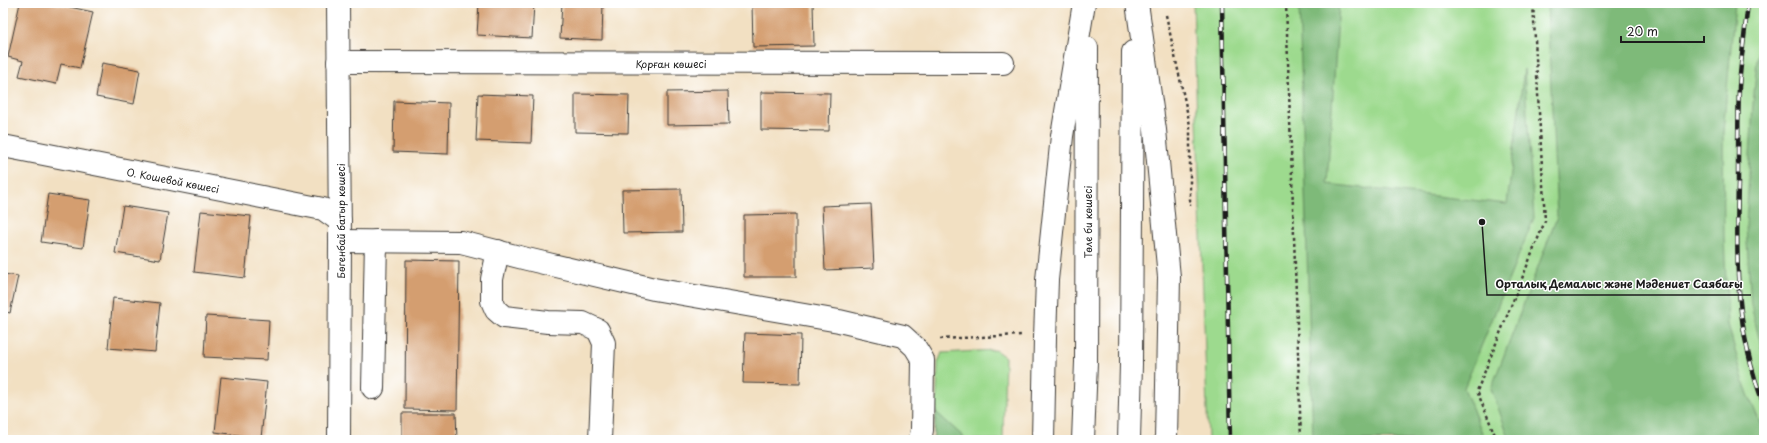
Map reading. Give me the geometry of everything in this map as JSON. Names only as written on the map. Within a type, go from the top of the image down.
[{"type":"street","name":"Бөгенбай батыр көшесі","points":[[338,3],[340,231],[339,440]]},
{"type":"street","points":[[1044,440],[1045,338],[1048,273],[1062,136],[1084,3]]},
{"type":"street","name":"Төле би көшесі","points":[[1083,440],[1086,362],[1088,3]]},
{"type":"street","points":[[1129,440],[1134,3]]},
{"type":"street","points":[[1137,3],[1155,130],[1169,277],[1166,440]]},
{"type":"street","name":"Қорған көшесі","points":[[338,62],[1003,63]]},
{"type":"street","name":"О. Кошевой көшесі","points":[[3,146],[323,209],[340,231]]},
{"type":"street","points":[[340,231],[376,241],[461,242],[654,289],[840,321],[903,336],[915,347],[923,360],[922,430],[920,440]]},
{"type":"street","points":[[373,388],[376,241]]},
{"type":"street","points":[[498,251],[492,279],[492,301],[496,310],[504,317],[548,322],[583,323],[598,330],[604,343],[600,440]]},
{"type":"path","points":[[1286,3],[1301,440]]},
{"type":"path","points":[[1497,440],[1477,391],[1545,221],[1533,3]]},
{"type":"path","points":[[907,340],[1025,335]]},
{"type":"green space","points":[[1193,3],[1764,3],[1764,440],[1208,440]]},
{"type":"green space","points":[[1299,3],[1339,3],[1327,184],[1507,204],[1524,69],[1534,218],[1464,388],[1485,440],[1313,440]]},
{"type":"green space","points":[[1547,3],[1735,3],[1723,132],[1724,237],[1728,324],[1745,387],[1764,432],[1764,440],[1510,440],[1491,389],[1557,217]]},
{"type":"green space","points":[[1762,3],[1764,3],[1764,359],[1751,305],[1746,226],[1753,105]]},
{"type":"green space","points":[[995,350],[1005,357],[1003,440],[933,440],[936,412],[938,362],[942,353]]},
{"type":"green space","points":[[936,412],[967,440],[933,440]]},
{"type":"building","points":[[20,3],[51,3],[93,12],[80,68],[61,64],[56,84],[19,76],[23,61],[8,57]]},
{"type":"building","points":[[479,3],[534,3],[532,38],[477,35]]},
{"type":"building","points":[[562,3],[603,3],[602,40],[560,38]]},
{"type":"building","points":[[752,3],[813,3],[814,46],[753,47]]},
{"type":"building","points":[[102,63],[140,70],[134,104],[96,97]]},
{"type":"building","points":[[728,91],[729,124],[667,125],[667,92]]},
{"type":"building","points":[[761,92],[830,93],[829,131],[761,130]]},
{"type":"building","points":[[478,94],[533,96],[531,143],[476,141]]},
{"type":"building","points":[[575,94],[629,95],[628,133],[575,132]]},
{"type":"building","points":[[394,101],[449,103],[448,154],[393,152]]},
{"type":"building","points":[[681,189],[682,232],[623,233],[622,190]]},
{"type":"building","points":[[48,194],[90,200],[83,248],[41,242]]},
{"type":"building","points":[[871,204],[874,268],[825,270],[822,206]]},
{"type":"building","points":[[123,206],[168,213],[160,260],[115,253]]},
{"type":"building","points":[[201,211],[251,216],[245,278],[194,272]]},
{"type":"building","points":[[796,214],[796,277],[744,277],[744,215]]},
{"type":"building","points":[[406,260],[459,261],[457,410],[405,409]]},
{"type":"building","points":[[3,274],[18,276],[10,313],[3,311]]},
{"type":"building","points":[[113,298],[160,303],[155,352],[108,348]]},
{"type":"building","points":[[206,316],[269,320],[267,360],[204,357]]},
{"type":"building","points":[[745,333],[801,335],[800,384],[743,383]]},
{"type":"building","points":[[221,377],[267,382],[261,438],[215,432]]},
{"type":"building","points":[[402,413],[456,413],[457,440],[402,440]]},
{"type":"railway","points":[[1222,3],[1230,440]]},
{"type":"railway","points":[[1748,3],[1739,87],[1737,241],[1739,296],[1747,350],[1754,377],[1764,405]]},
{"type":"place","name":"Орталық Демалыс және Мәдениет Саябағы","points":[[1482,222]]}]
